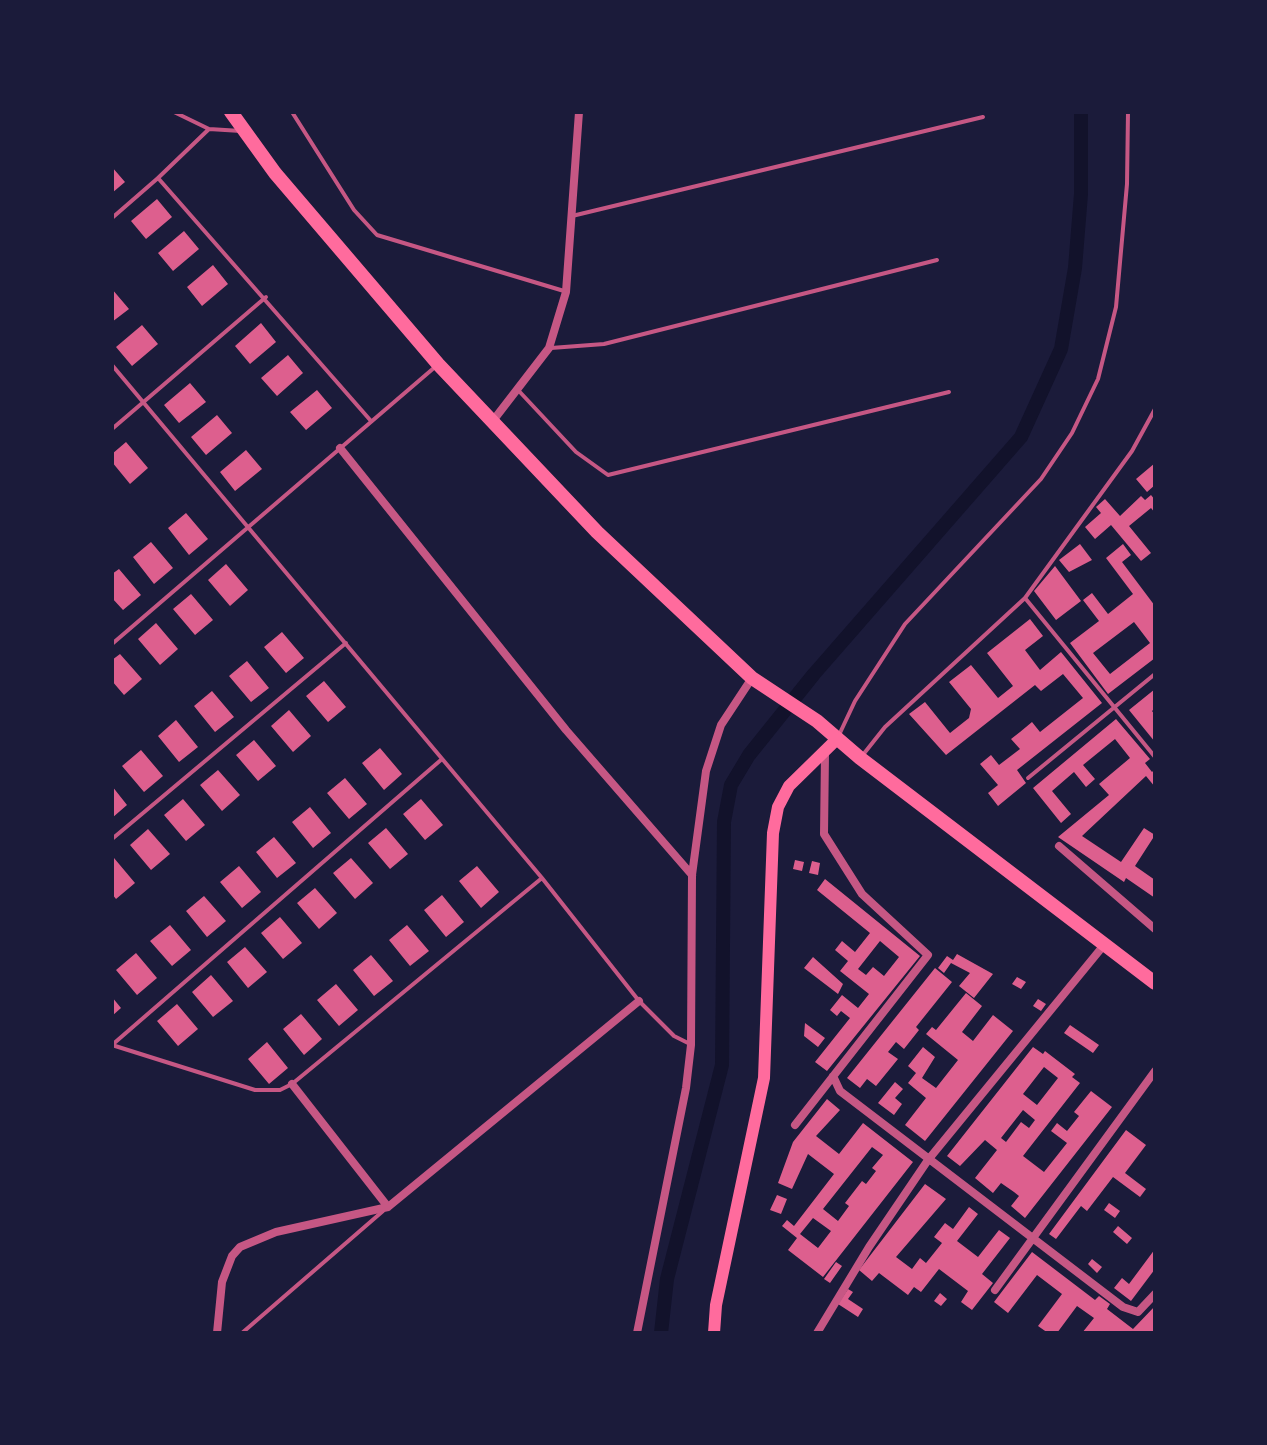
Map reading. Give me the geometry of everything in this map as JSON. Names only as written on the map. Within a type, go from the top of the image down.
[{"type":"main road","points":[[231,112],[438,364],[597,532],[752,678],[817,721],[860,758],[1155,983]]},
{"type":"main road","points":[[714,1333],[716,1305],[751,1154],[764,1078],[773,833],[778,807],[789,786],[838,738]]},
{"type":"street","points":[[492,422],[549,348],[566,292],[579,112]]},
{"type":"street","points":[[340,448],[566,730],[692,875]]},
{"type":"street","points":[[637,1333],[662,1217],[691,1045],[692,875],[712,746],[721,725],[752,678]]},
{"type":"street","points":[[795,1125],[928,955],[862,894],[824,834],[825,754]]},
{"type":"street","points":[[1059,846],[1155,929]]},
{"type":"street","points":[[817,1333],[869,1247],[928,1160],[1104,945]]},
{"type":"street","points":[[217,1333],[222,1282],[232,1256],[240,1247],[276,1232],[388,1207],[639,1001]]},
{"type":"street","points":[[995,1290],[1155,1071]]},
{"type":"street","points":[[833,1076],[840,1091],[1130,1311],[1144,1308],[1155,1294]]},
{"type":"street","points":[[292,1084],[388,1207]]},
{"type":"lane","points":[[174,112],[209,129],[244,131]]},
{"type":"lane","points":[[292,112],[354,210],[377,235],[566,292]]},
{"type":"lane","points":[[838,738],[855,701],[905,624],[1041,479],[1072,433],[1098,379],[1116,307],[1127,184],[1128,112]]},
{"type":"lane","points":[[572,216],[983,117]]},
{"type":"lane","points":[[112,218],[209,129]]},
{"type":"lane","points":[[158,178],[266,297],[371,421]]},
{"type":"lane","points":[[549,348],[604,344],[937,260]]},
{"type":"lane","points":[[112,429],[266,297]]},
{"type":"lane","points":[[112,644],[438,364]]},
{"type":"lane","points":[[112,365],[542,878],[639,1001],[674,1036],[691,1045]]},
{"type":"lane","points":[[518,390],[576,452],[608,475],[949,392]]},
{"type":"lane","points":[[860,758],[885,727],[1025,598],[1132,451],[1155,409]]},
{"type":"lane","points":[[1025,598],[1155,757]]},
{"type":"lane","points":[[112,839],[346,643]]},
{"type":"lane","points":[[1028,778],[1155,674]]},
{"type":"lane","points":[[442,759],[112,1045],[255,1090],[280,1090],[292,1084],[542,878]]},
{"type":"lane","points":[[242,1333],[388,1207]]},
{"type":"building","points":[[112,167],[125,182],[112,193]]},
{"type":"building","points":[[157,199],[172,217],[146,239],[131,221]]},
{"type":"building","points":[[184,231],[199,249],[173,271],[158,253]]},
{"type":"building","points":[[213,265],[228,284],[202,306],[187,287]]},
{"type":"building","points":[[112,289],[129,309],[112,322]]},
{"type":"building","points":[[261,323],[276,342],[250,364],[235,346]]},
{"type":"building","points":[[142,325],[158,344],[132,366],[116,347]]},
{"type":"building","points":[[288,355],[303,373],[277,396],[261,378]]},
{"type":"building","points":[[190,383],[206,402],[179,423],[164,405]]},
{"type":"building","points":[[317,390],[332,408],[306,430],[290,412]]},
{"type":"building","points":[[217,415],[232,433],[206,455],[191,437]]},
{"type":"building","points":[[126,442],[148,468],[130,484],[112,462],[112,454]]},
{"type":"building","points":[[246,450],[262,469],[235,491],[220,472]]},
{"type":"building","points":[[1155,463],[1155,485],[1147,492],[1136,479]]},
{"type":"building","points":[[1151,495],[1155,500],[1155,513],[1151,508],[1129,526],[1151,553],[1141,561],[1111,525],[1095,539],[1085,527],[1101,513],[1096,507],[1105,499],[1120,516],[1141,496],[1145,500]]},
{"type":"building","points":[[186,513],[208,539],[189,555],[168,528]]},
{"type":"building","points":[[151,542],[173,568],[154,584],[133,557]]},
{"type":"building","points":[[1080,544],[1092,560],[1069,572],[1059,560]]},
{"type":"building","points":[[1123,544],[1131,555],[1122,562],[1155,606],[1155,658],[1108,694],[1070,643],[1099,621],[1083,600],[1092,593],[1108,614],[1133,594],[1106,558]],"holes":[[[1134,622],[1150,643],[1110,674],[1093,653]]]},
{"type":"building","points":[[226,564],[248,590],[230,606],[208,580]]},
{"type":"building","points":[[1055,566],[1081,601],[1056,620],[1034,591]]},
{"type":"building","points":[[119,569],[141,595],[123,610],[112,598],[112,574]]},
{"type":"building","points":[[191,594],[213,620],[195,635],[173,609]]},
{"type":"building","points":[[1030,619],[1043,636],[1025,650],[1040,670],[1061,652],[1102,703],[1017,770],[1026,783],[998,806],[988,793],[998,785],[980,764],[991,755],[999,765],[1020,749],[1011,739],[1032,722],[1040,732],[1083,698],[1063,674],[1041,691],[1035,685],[946,755],[909,714],[925,702],[950,733],[969,718],[971,709],[949,682],[971,665],[998,698],[1013,686],[987,653]]},
{"type":"building","points":[[156,623],[178,649],[160,665],[138,639]]},
{"type":"building","points":[[282,632],[304,658],[286,673],[264,647]]},
{"type":"building","points":[[120,654],[142,679],[124,695],[112,681],[112,660]]},
{"type":"building","points":[[247,661],[269,688],[251,702],[229,676]]},
{"type":"building","points":[[324,681],[346,707],[328,722],[306,696]]},
{"type":"building","points":[[1155,689],[1155,708],[1152,711],[1155,715],[1155,742],[1129,710]]},
{"type":"building","points":[[212,691],[234,717],[215,732],[194,706]]},
{"type":"building","points":[[289,710],[311,736],[293,752],[271,726]]},
{"type":"building","points":[[1116,719],[1150,759],[1145,763],[1152,772],[1155,769],[1155,787],[1146,776],[1082,836],[1121,862],[1144,828],[1155,835],[1135,866],[1155,880],[1155,898],[1126,878],[1124,882],[1058,837],[1109,795],[1099,784],[1130,758],[1115,739],[1083,765],[1095,779],[1086,787],[1074,772],[1052,791],[1071,814],[1061,823],[1033,788]]},
{"type":"building","points":[[176,720],[198,747],[179,762],[158,736]]},
{"type":"building","points":[[254,740],[276,766],[258,781],[236,755]]},
{"type":"building","points":[[380,748],[402,774],[384,790],[362,763]]},
{"type":"building","points":[[141,750],[163,776],[144,792],[122,766]]},
{"type":"building","points":[[218,770],[240,795],[222,811],[200,785]]},
{"type":"building","points":[[345,778],[367,804],[349,819],[327,793]]},
{"type":"building","points":[[112,786],[127,805],[112,818]]},
{"type":"building","points":[[183,799],[205,825],[186,841],[164,815]]},
{"type":"building","points":[[421,799],[443,825],[425,840],[403,814]]},
{"type":"building","points":[[310,807],[331,833],[313,848],[292,822]]},
{"type":"building","points":[[386,828],[408,854],[390,869],[368,843]]},
{"type":"building","points":[[148,829],[170,854],[151,870],[130,845]]},
{"type":"building","points":[[274,837],[296,863],[277,878],[256,852]]},
{"type":"building","points":[[114,858],[135,883],[116,899],[112,894]]},
{"type":"building","points":[[351,858],[373,883],[355,899],[333,873]]},
{"type":"building","points":[[795,860],[804,862],[802,871],[793,869]]},
{"type":"building","points":[[812,861],[820,863],[818,875],[809,873]]},
{"type":"building","points":[[239,866],[261,892],[242,908],[220,882]]},
{"type":"building","points":[[477,866],[499,892],[481,908],[459,881]]},
{"type":"building","points":[[825,879],[920,956],[827,1071],[815,1062],[850,1018],[841,1011],[837,1016],[830,1010],[842,995],[858,1008],[869,994],[840,971],[848,961],[835,950],[842,941],[855,952],[870,933],[817,890]],"holes":[[[880,941],[899,957],[884,976],[873,967],[866,975],[858,969]]]},
{"type":"building","points":[[315,888],[337,913],[319,929],[297,903]]},
{"type":"building","points":[[442,895],[464,922],[446,937],[424,910]]},
{"type":"building","points":[[204,896],[226,921],[207,937],[186,911]]},
{"type":"building","points":[[280,917],[302,943],[283,959],[261,933]]},
{"type":"building","points":[[170,925],[191,950],[172,966],[150,941]]},
{"type":"building","points":[[407,925],[429,951],[410,966],[389,940]]},
{"type":"building","points":[[245,947],[267,972],[248,988],[227,962]]},
{"type":"building","points":[[136,953],[157,978],[137,995],[116,970]]},
{"type":"building","points":[[957,954],[993,974],[974,998],[959,986],[970,973],[951,963],[944,973],[938,968],[947,956],[953,960]]},
{"type":"building","points":[[371,955],[393,981],[374,996],[353,970]]},
{"type":"building","points":[[813,957],[843,984],[838,994],[804,968]]},
{"type":"building","points":[[935,968],[952,982],[916,1027],[919,1030],[904,1049],[896,1042],[888,1052],[898,1059],[876,1086],[867,1079],[860,1088],[847,1078]]},
{"type":"building","points":[[211,975],[233,1001],[213,1017],[192,992]]},
{"type":"building","points":[[1017,977],[1026,982],[1021,989],[1012,984]]},
{"type":"building","points":[[336,984],[358,1010],[339,1026],[317,1000]]},
{"type":"building","points":[[966,993],[982,1006],[962,1032],[973,1041],[993,1015],[1013,1031],[925,1141],[905,1125],[926,1098],[908,1083],[916,1073],[908,1066],[923,1047],[935,1057],[922,1078],[936,1088],[958,1060],[926,1034],[932,1027],[936,1030]]},
{"type":"building","points":[[112,997],[121,1008],[112,1016]]},
{"type":"building","points":[[1038,999],[1046,1004],[1041,1011],[1033,1006]]},
{"type":"building","points":[[177,1004],[198,1029],[178,1046],[157,1021]]},
{"type":"building","points":[[301,1014],[322,1039],[304,1055],[283,1029]]},
{"type":"building","points":[[805,1023],[825,1038],[818,1047],[804,1036]]},
{"type":"building","points":[[1070,1025],[1099,1045],[1093,1053],[1064,1033]]},
{"type":"building","points":[[267,1042],[288,1068],[269,1084],[248,1059]]},
{"type":"building","points":[[1033,1047],[1043,1054],[1045,1051],[1075,1074],[1072,1077],[1080,1083],[1023,1156],[1044,1172],[1067,1143],[1051,1131],[1057,1123],[1067,1131],[1079,1116],[1074,1112],[1091,1091],[1112,1107],[1025,1218],[1011,1206],[1019,1196],[1014,1192],[1001,1183],[993,1193],[975,1178],[997,1150],[985,1140],[960,1166],[947,1156]],"holes":[[[1044,1067],[1058,1078],[1037,1105],[1023,1094]],[[1023,1110],[1035,1120],[1029,1128],[1021,1122],[1006,1142],[1001,1138]]]},
{"type":"building","points":[[895,1082],[903,1089],[895,1098],[902,1104],[894,1115],[878,1103]]},
{"type":"building","points":[[827,1099],[840,1110],[816,1136],[839,1154],[863,1123],[913,1162],[823,1277],[788,1250],[797,1238],[782,1226],[787,1220],[794,1226],[834,1174],[808,1154],[792,1189],[778,1183],[793,1142]],"holes":[[[872,1147],[883,1155],[872,1168],[876,1171],[866,1184],[862,1181],[845,1203],[849,1206],[838,1221],[823,1209]],[[813,1218],[831,1231],[818,1248],[800,1234]]]},
{"type":"building","points":[[1126,1130],[1146,1145],[1125,1173],[1146,1189],[1140,1197],[1113,1177],[1087,1211],[1081,1206],[1056,1239],[1049,1234]]},
{"type":"building","points":[[925,1184],[946,1199],[896,1257],[912,1269],[920,1258],[926,1263],[942,1243],[934,1237],[945,1223],[953,1229],[969,1207],[978,1214],[957,1241],[978,1257],[999,1230],[1010,1238],[982,1274],[993,1283],[972,1310],[961,1302],[968,1291],[939,1269],[921,1292],[914,1287],[908,1295],[879,1273],[872,1281],[859,1270]]},
{"type":"building","points":[[777,1195],[787,1199],[781,1214],[770,1210]]},
{"type":"building","points":[[1109,1203],[1120,1211],[1115,1218],[1104,1210]]},
{"type":"building","points":[[1118,1226],[1132,1238],[1127,1244],[1113,1232]]},
{"type":"building","points":[[1155,1249],[1155,1269],[1131,1301],[1114,1288],[1122,1278],[1129,1284]]},
{"type":"building","points":[[1032,1252],[1095,1300],[1099,1296],[1110,1304],[1107,1309],[1133,1329],[1155,1306],[1155,1333],[1082,1333],[1094,1318],[1077,1306],[1057,1333],[1048,1333],[1038,1326],[1062,1294],[1037,1275],[1008,1313],[994,1302]]},
{"type":"building","points":[[1092,1259],[1102,1267],[1097,1273],[1088,1264]]},
{"type":"building","points":[[836,1262],[842,1266],[830,1283],[824,1279]]},
{"type":"building","points":[[848,1289],[853,1292],[848,1299],[863,1309],[858,1317],[838,1304]]},
{"type":"building","points":[[940,1293],[947,1299],[941,1306],[934,1301]]},
{"type":"waterway","points":[[661,1333],[667,1279],[722,1065],[724,822],[731,785],[749,755],[814,674],[1021,437],[1061,349],[1075,268],[1081,194],[1081,112]]}]
